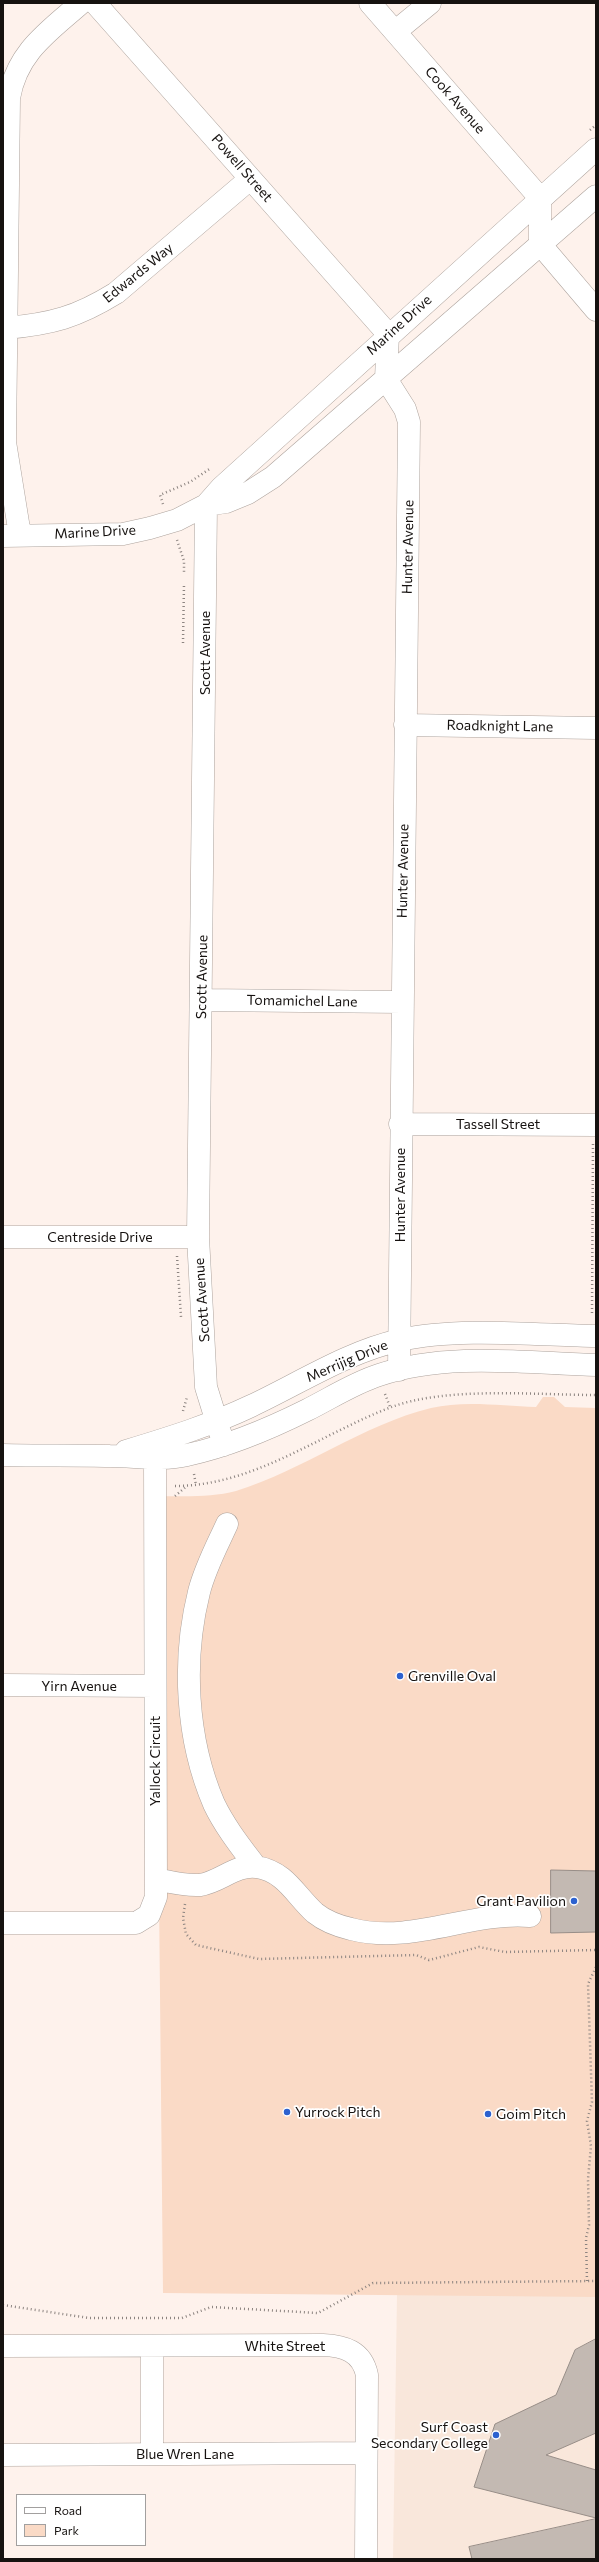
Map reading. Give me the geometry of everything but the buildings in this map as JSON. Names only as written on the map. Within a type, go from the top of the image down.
[{"type":"street","points":[[12,535],[5,442],[9,98],[17,67],[27,53],[81,3]]},
{"type":"street","name":"Powell Street","points":[[95,3],[388,334]]},
{"type":"street","name":"Cook Avenue","points":[[370,3],[540,198]]},
{"type":"street","points":[[396,32],[430,3]]},
{"type":"street","name":"Marine Drive","points":[[206,505],[221,488],[388,334],[540,198],[590,142]]},
{"type":"street","name":"Edwards Way","points":[[6,328],[54,323],[97,305],[116,294],[250,179]]},
{"type":"street","name":"Marine Drive","points":[[12,535],[123,534],[170,522],[206,505],[226,502],[248,493],[273,477],[596,196]]},
{"type":"street","points":[[540,198],[540,244],[596,310]]},
{"type":"street","points":[[386,379],[388,334]]},
{"type":"street","name":"Hunter Avenue","points":[[386,379],[405,409],[409,422],[400,1124],[399,1370]]},
{"type":"street","name":"Scott Avenue","points":[[206,505],[202,1000],[188,1237],[206,1387],[215,1421],[224,1445]]},
{"type":"street","name":"Roadknight Lane","points":[[405,724],[596,728]]},
{"type":"street","name":"Tomamichel Lane","points":[[202,1000],[402,1002]]},
{"type":"street","name":"Tassell Street","points":[[400,1124],[594,1125]]},
{"type":"street","name":"Centreside Drive","points":[[3,1236],[188,1237]]},
{"type":"street","name":"Merrijig Drive","points":[[112,1456],[215,1421],[333,1364],[399,1340],[447,1334],[596,1336]]},
{"type":"street","name":"Merrijig Drive","points":[[3,1456],[112,1456],[154,1458],[184,1456],[224,1445],[266,1429],[378,1375],[399,1370],[436,1364],[482,1362],[596,1365]]},
{"type":"street","name":"Yallock Circuit","points":[[3,1923],[136,1923],[149,1915],[156,1897],[154,1458]]},
{"type":"street","points":[[227,1524],[200,1591],[194,1618],[189,1683],[193,1726],[206,1783],[223,1820],[256,1867]]},
{"type":"street","name":"Yirn Avenue","points":[[3,1685],[155,1686]]},
{"type":"street","points":[[156,1879],[188,1885],[201,1885],[236,1870],[256,1867],[274,1872],[289,1883],[316,1913],[333,1923],[353,1929],[386,1933],[426,1930],[487,1916],[507,1914],[530,1916]]},
{"type":"street","name":"White Street","points":[[3,2346],[323,2345],[339,2346],[350,2350],[358,2356],[365,2367],[366,2375],[366,2559]]},
{"type":"street","points":[[152,2346],[152,2454]]},
{"type":"street","name":"Blue Wren Lane","points":[[3,2455],[366,2453]]},
{"type":"path","points":[[590,142],[596,125]]},
{"type":"path","points":[[183,647],[184,560],[160,495],[190,482],[216,465]]},
{"type":"path","points":[[592,1313],[594,1125]]},
{"type":"path","points":[[182,1320],[177,1278],[188,1237]]},
{"type":"path","points":[[155,1486],[187,1486],[228,1479],[288,1456],[390,1407],[440,1396],[596,1395]]},
{"type":"path","points":[[185,1410],[187,1396]]},
{"type":"path","points":[[172,1500],[178,1492],[187,1486]]},
{"type":"path","points":[[188,1885],[183,1918],[186,1934],[196,1945],[260,1959],[416,1955],[429,1960],[479,1947],[505,1952],[596,1950]]},
{"type":"path","points":[[587,2281],[586,2238],[589,2225],[588,2179],[591,2146],[588,2121],[592,2102],[588,1984],[596,1968]]},
{"type":"path","points":[[3,2305],[89,2318],[182,2318],[211,2307],[318,2312],[373,2283],[596,2281]]},
{"type":"shaded area","name":"Surf Coast Secondary College","points":[[397,2294],[596,2296],[596,2559],[393,2559]]},
{"type":"green space","points":[[543,1397],[554,1397],[565,1407],[596,1408],[596,2297],[163,2293],[155,1496],[206,1496],[236,1491],[285,1472],[381,1425],[431,1408],[457,1404],[536,1407]]},
{"type":"place","name":"Grenville Oval","points":[[400,1676]]},
{"type":"place","name":"Grant Pavilion","points":[[574,1901]]},
{"type":"place","name":"Yurrock Pitch","points":[[287,2112]]},
{"type":"place","name":"Goim Pitch","points":[[488,2114]]},
{"type":"place","name":"Surf Coast Secondary College","points":[[496,2435]]}]
